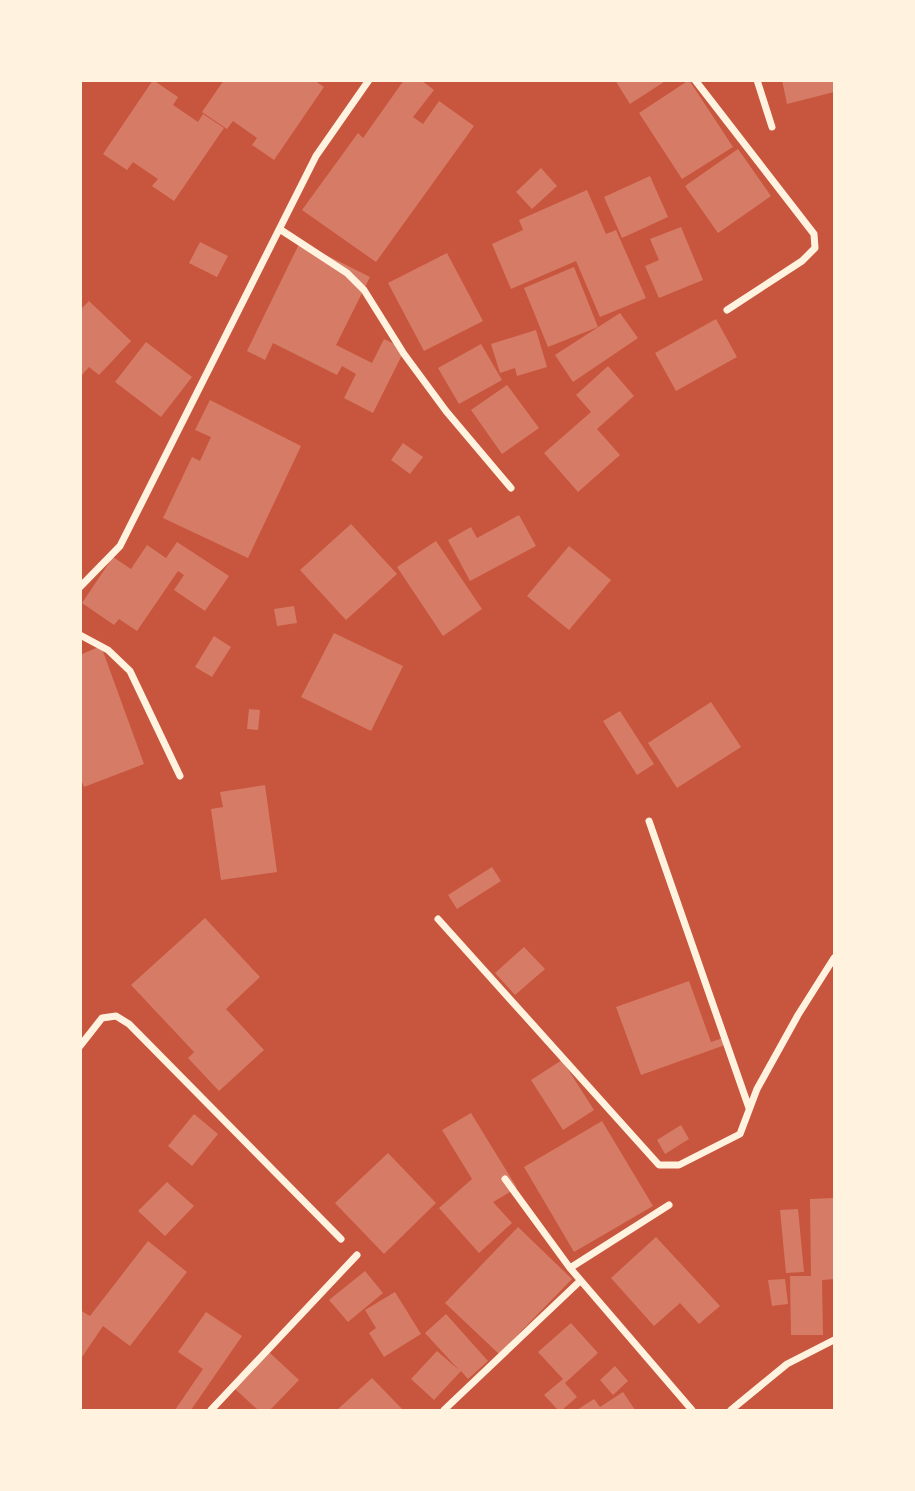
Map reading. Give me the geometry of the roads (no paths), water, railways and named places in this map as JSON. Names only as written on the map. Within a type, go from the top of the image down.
[{"type":"street","points":[[80,587],[120,546],[316,156],[369,80]]},
{"type":"street","points":[[695,80],[814,234],[815,248],[802,261],[727,310]]},
{"type":"street","points":[[758,80],[772,127]]},
{"type":"street","points":[[281,230],[347,273],[364,290],[404,355],[446,411],[511,488]]},
{"type":"street","points":[[80,635],[108,650],[130,671],[180,776]]},
{"type":"street","points":[[649,821],[750,1109]]},
{"type":"street","points":[[438,919],[659,1166],[679,1165],[740,1134],[757,1089],[798,1015],[835,958]]},
{"type":"street","points":[[80,1046],[102,1018],[116,1016],[129,1024],[341,1239]]},
{"type":"street","points":[[505,1179],[580,1281],[692,1410]]},
{"type":"street","points":[[570,1268],[669,1205]]},
{"type":"street","points":[[211,1410],[357,1255]]},
{"type":"street","points":[[444,1410],[580,1281]]},
{"type":"street","points":[[731,1410],[788,1364],[835,1340]]}]
